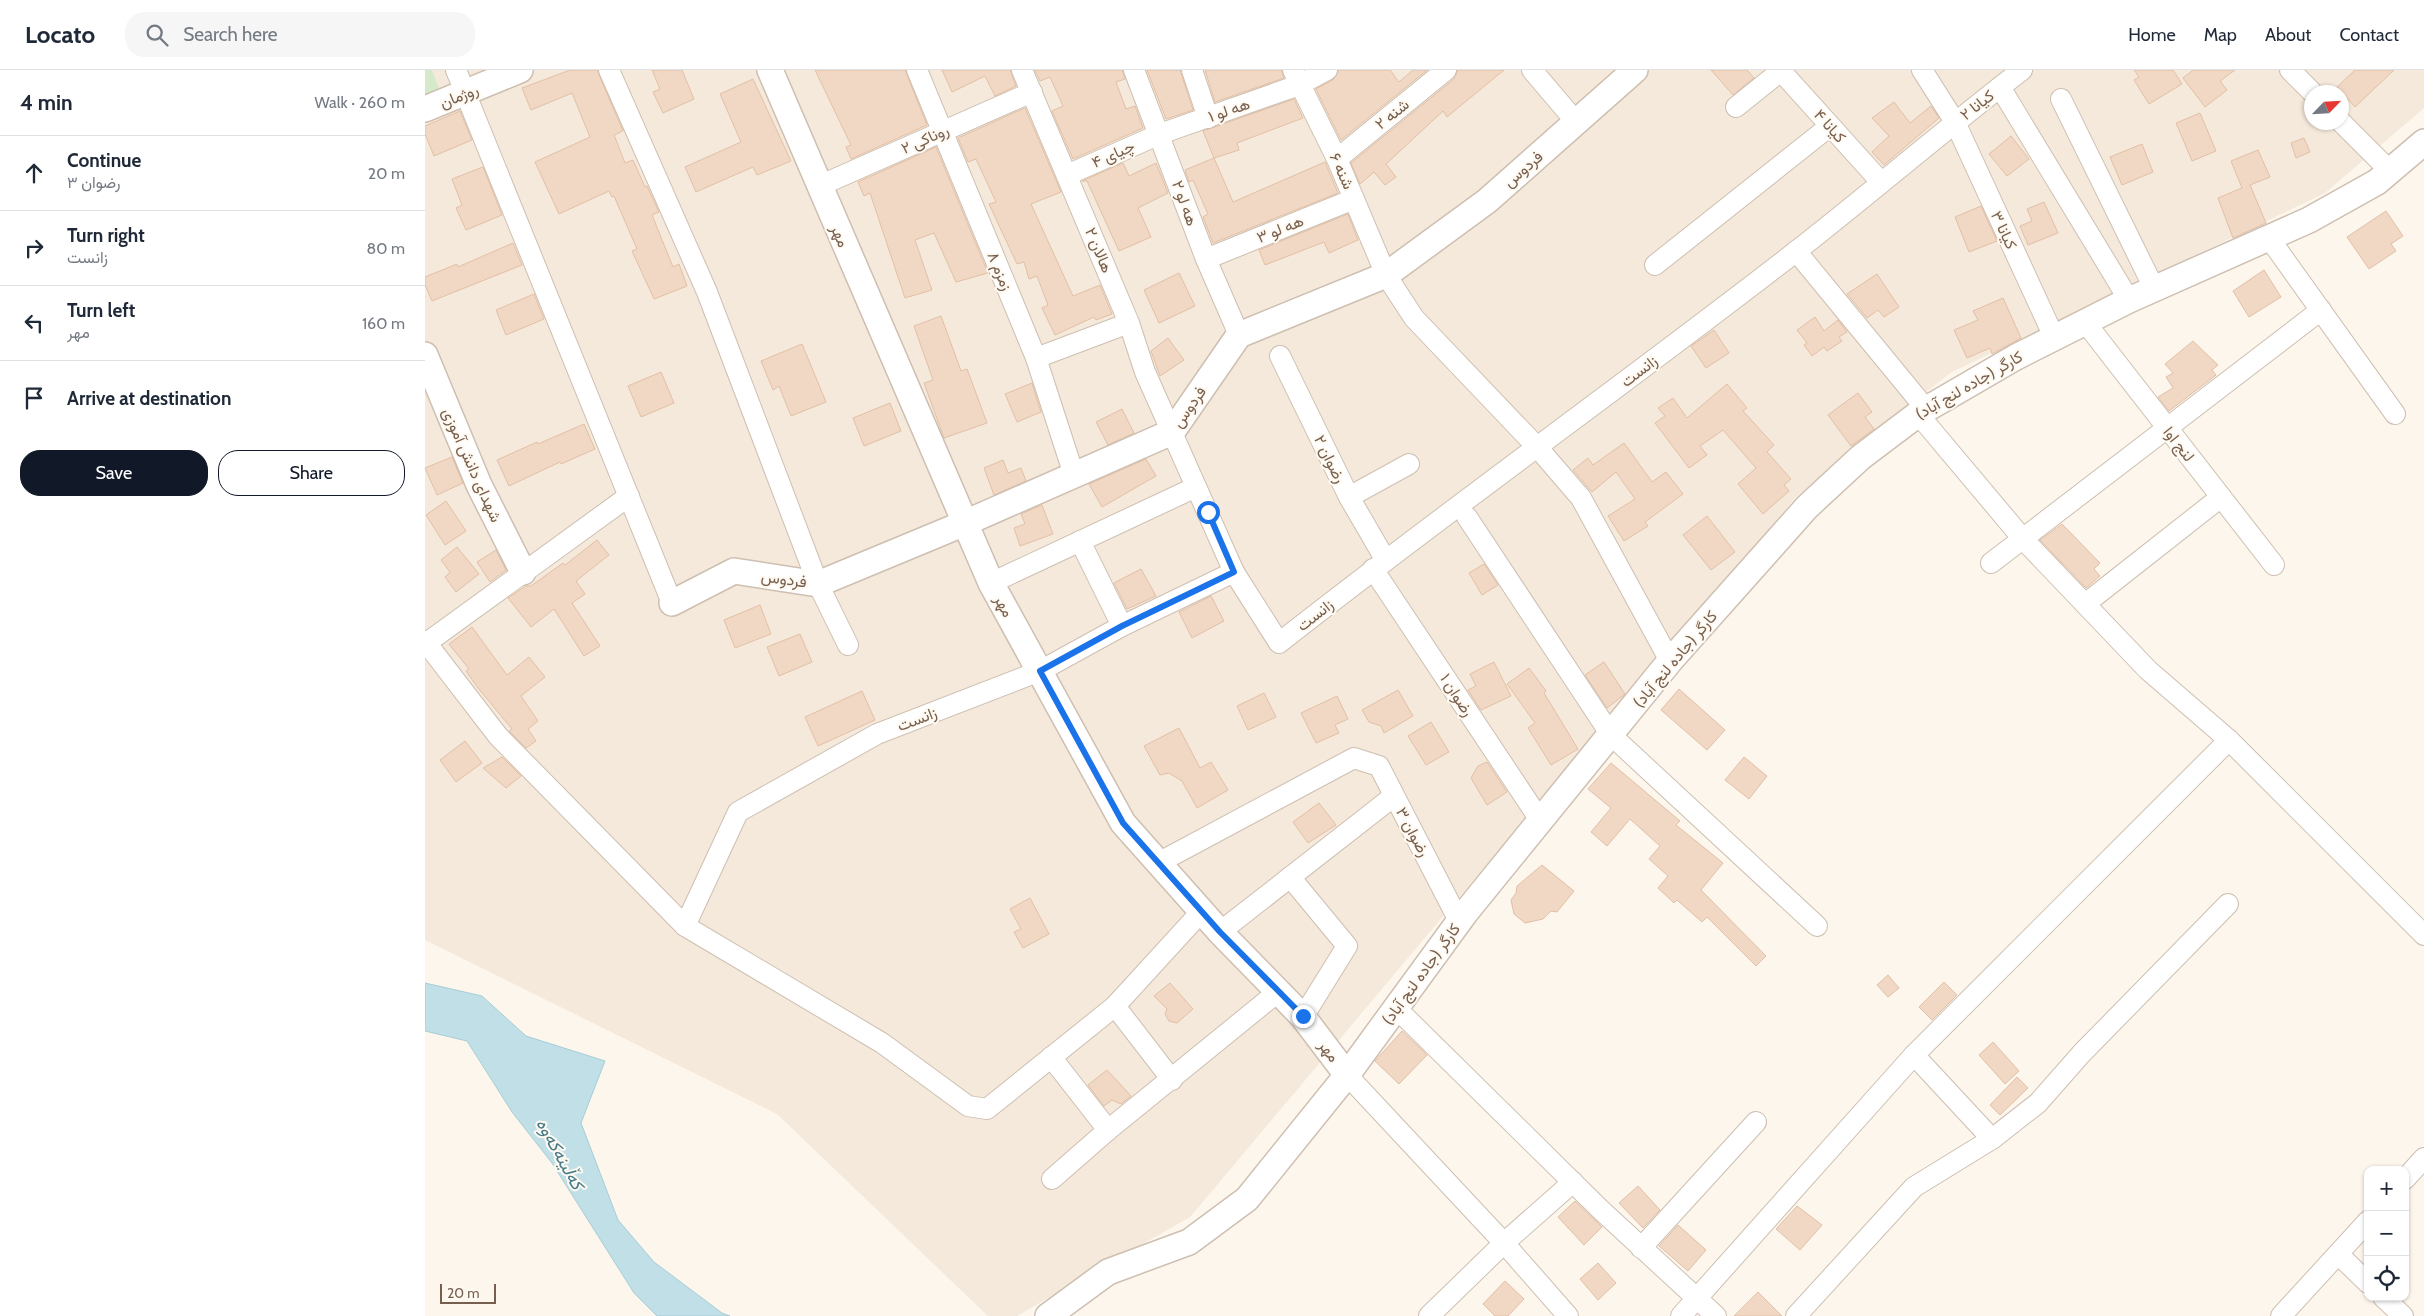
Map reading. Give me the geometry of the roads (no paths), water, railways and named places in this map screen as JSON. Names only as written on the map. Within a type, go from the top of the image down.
[{"type":"street","points":[[456,70],[672,603]]},
{"type":"street","name":"روژمان","points":[[425,109],[520,70]]},
{"type":"street","points":[[609,70],[707,292],[818,584],[849,645]]},
{"type":"street","name":"مهر","points":[[770,70],[991,583],[1123,823],[1201,912],[1303,1016],[1347,1076]]},
{"type":"street","name":"زمزم ۸","points":[[917,70],[1036,358],[1074,475]]},
{"type":"street","name":"هالان ۲","points":[[1022,70],[1129,323],[1145,372],[1173,432]]},
{"type":"street","name":"هه لو ۲","points":[[1135,70],[1206,259],[1239,335]]},
{"type":"street","points":[[1193,70],[1208,118]]},
{"type":"street","name":"هه لو ۱","points":[[1159,134],[1208,118],[1296,78],[1327,70]]},
{"type":"street","points":[[1533,70],[1577,123]]},
{"type":"street","name":"فردوس","points":[[672,603],[734,571],[818,584],[965,523],[1173,432],[1239,335],[1386,275],[1487,201],[1635,70]]},
{"type":"street","points":[[1736,107],[1781,70]]},
{"type":"street","name":"کیانا ۴","points":[[1781,70],[1881,182]]},
{"type":"street","name":"کیانا ۳","points":[[1922,70],[1955,122],[2054,337]]},
{"type":"street","name":"کیانا ۲","points":[[1955,122],[2022,70]]},
{"type":"street","points":[[2290,70],[2305,85]]},
{"type":"street","name":"شنه ۲","points":[[1337,159],[1440,72]]},
{"type":"street","name":"شنه ۶","points":[[1296,78],[1337,159],[1386,275]]},
{"type":"street","points":[[2000,87],[2129,300]]},
{"type":"street","name":"روناکی ۲","points":[[819,186],[1032,92]]},
{"type":"street","points":[[2061,99],[2149,278]]},
{"type":"street","name":"زانست","points":[[685,926],[738,812],[877,734],[1040,671],[1122,626],[1234,572],[1279,643],[1379,564],[1538,448],[1796,251],[1955,122]]},
{"type":"street","points":[[1655,265],[1830,126]]},
{"type":"street","points":[[2349,130],[2390,171]]},
{"type":"street","name":"چیای ۴","points":[[1067,174],[1159,134]]},
{"type":"street","name":"کارگر (جاده لنج آباد)","points":[[1048,1316],[1108,1272],[1189,1242],[1247,1199],[1347,1076],[1459,921],[1670,661],[1807,507],[1861,457],[1922,412],[2054,337],[2129,300],[2309,220],[2377,182],[2424,142]]},
{"type":"street","name":"هه لو ۳","points":[[1206,259],[1354,199]]},
{"type":"street","points":[[2269,238],[2395,414]]},
{"type":"street","points":[[1796,251],[2023,539],[2148,670],[2229,740],[2424,935]]},
{"type":"street","points":[[1386,275],[1414,318],[1538,448],[1581,498],[1670,661]]},
{"type":"street","points":[[1991,563],[2321,310]]},
{"type":"street","name":"لنج اوا","points":[[2085,322],[2274,565]]},
{"type":"street","points":[[1036,358],[1129,323]]},
{"type":"street","name":"شهدای دانش آموزی","points":[[425,355],[479,485],[523,572]]},
{"type":"street","name":"رضوان ۲","points":[[1280,356],[1349,497],[1379,564]]},
{"type":"street","points":[[1173,432],[1234,572]]},
{"type":"street","points":[[1349,497],[1409,464]]},
{"type":"street","points":[[991,583],[1196,487]]},
{"type":"street","points":[[629,496],[425,643],[498,736],[685,926],[882,1043],[968,1106],[987,1109],[1115,1006],[1201,912]]},
{"type":"street","points":[[2085,604],[2221,497]]},
{"type":"street","points":[[1467,517],[1611,735],[1817,926]]},
{"type":"street","points":[[1080,541],[1122,626]]},
{"type":"street","name":"رضوان ۱","points":[[1379,564],[1540,820]]},
{"type":"street","points":[[1681,1316],[1914,1055],[2229,740]]},
{"type":"street","name":"رضوان ۳","points":[[1158,863],[1354,758],[1379,766],[1459,921]]},
{"type":"street","points":[[1220,932],[1393,796]]},
{"type":"street","points":[[1290,877],[1347,946],[1303,1016]]},
{"type":"street","points":[[1796,1316],[1914,1187],[1992,1139],[2038,1103],[2082,1053],[2228,904]]},
{"type":"street","points":[[1052,1179],[1108,1130],[1172,1080],[1279,991]]},
{"type":"street","points":[[1115,1006],[1172,1080]]},
{"type":"street","points":[[1396,1008],[1641,1248],[1716,1316]]},
{"type":"street","points":[[1914,1055],[1992,1139]]},
{"type":"street","points":[[1051,1057],[1108,1130]]},
{"type":"street","points":[[1347,1076],[1504,1243],[1568,1316]]},
{"type":"street","points":[[1641,1248],[1756,1122]]},
{"type":"street","points":[[2409,1175],[2424,1158]]},
{"type":"street","points":[[1429,1316],[1504,1243],[1573,1182]]},
{"type":"street","points":[[2281,1316],[2364,1225]]},
{"type":"street","points":[[2338,1254],[2364,1279]]},
{"type":"street","points":[[2387,1301],[2403,1316]]},
{"type":"water","name":"کەڵینەکەوە","points":[[425,983],[482,996],[526,1036],[605,1061],[581,1123],[618,1220],[654,1262],[722,1313],[730,1316],[657,1316],[634,1293],[552,1163],[512,1112],[467,1041],[425,1031]]}]
